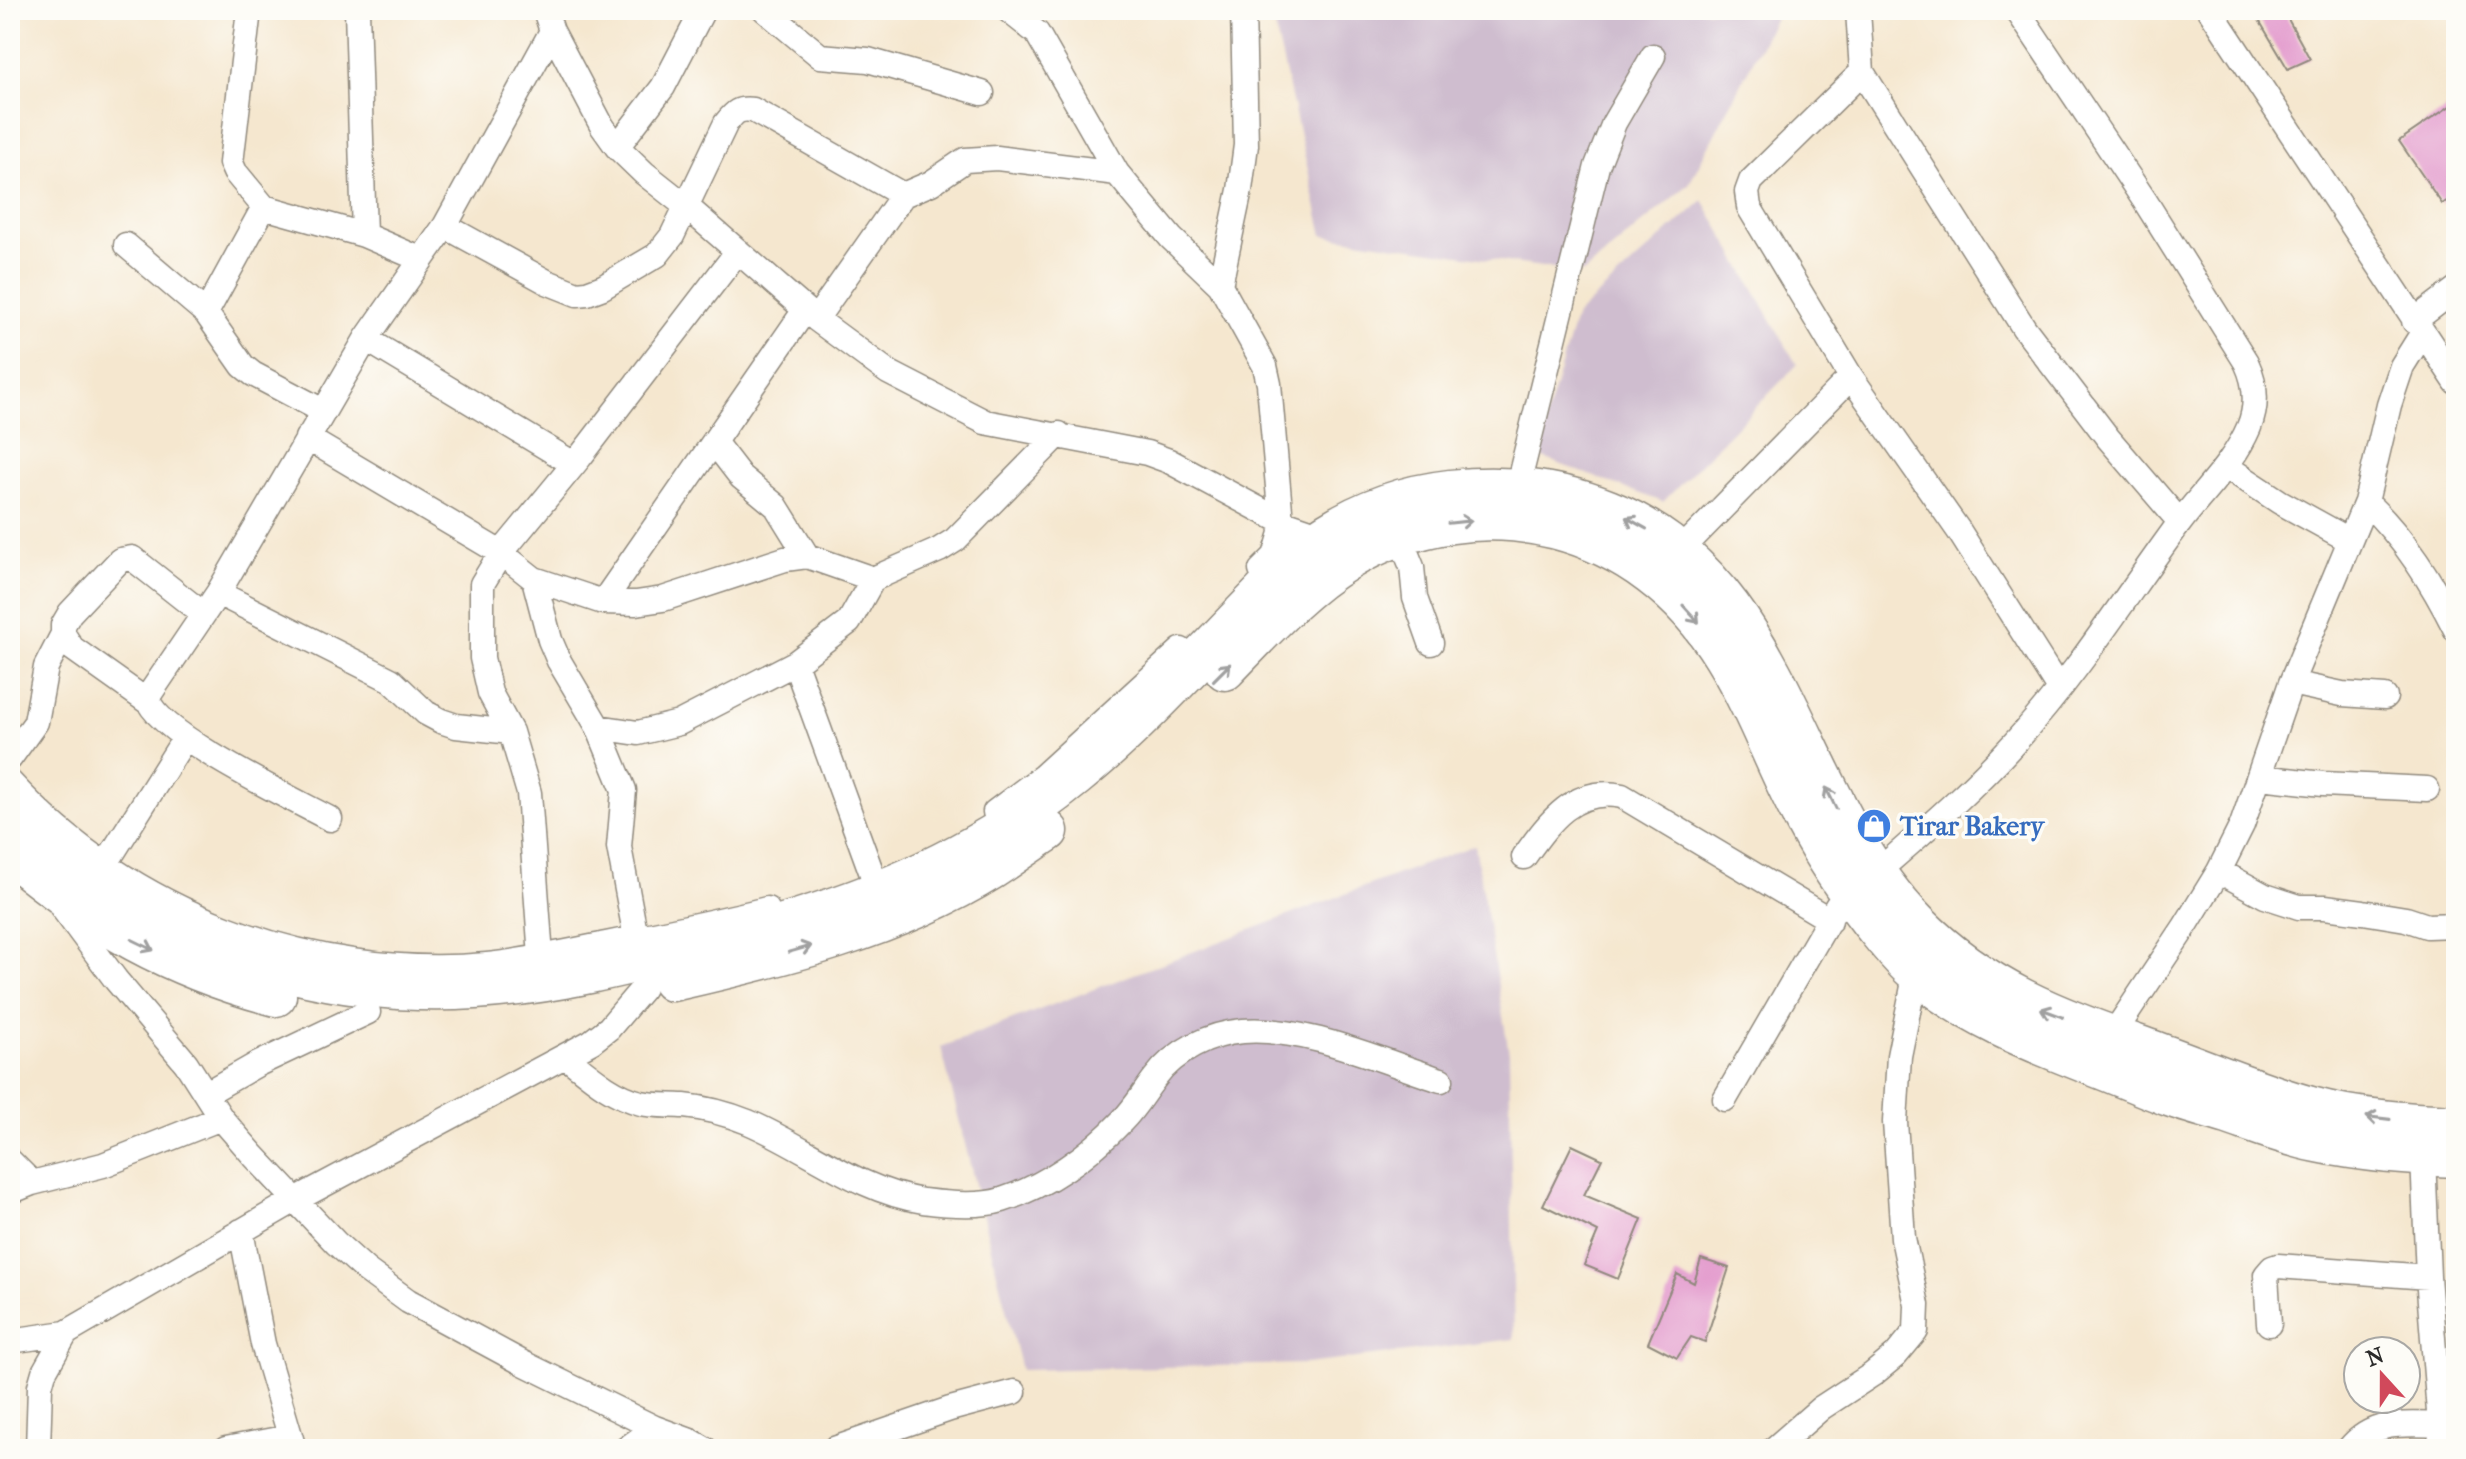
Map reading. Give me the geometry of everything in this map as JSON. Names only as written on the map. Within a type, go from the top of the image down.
[{"type":"main road","points":[[10,813],[46,846],[124,904],[209,944],[316,977],[395,989],[479,989],[640,962],[745,950],[806,948],[884,921],[990,870],[1050,829],[1131,763],[1328,572],[1369,548],[1448,490],[1517,489],[1571,497],[1603,508],[1641,526],[1679,552],[1705,575],[1740,619],[1772,674],[1845,827],[1850,895]]},
{"type":"main road","points":[[745,950],[837,908],[908,881],[971,848],[1034,808],[1118,741],[1305,533],[1375,507],[1406,521],[1514,521],[1561,530],[1617,552],[1662,583],[1708,633],[1725,658],[1806,824],[1850,895],[1910,916],[1938,943],[1942,976],[2037,1044],[2168,1095],[2313,1141],[2364,1151],[2439,1156]]},
{"type":"main road","points":[[10,854],[101,923],[194,970],[274,996],[368,1012],[437,1015],[494,1012],[547,1006],[640,962]]},
{"type":"main road","points":[[1942,976],[1994,985],[2027,1004],[2316,1109],[2456,1125]]},
{"type":"street","points":[[249,10],[231,163],[235,172],[264,207],[364,235],[420,259]]},
{"type":"street","points":[[357,10],[364,235]]},
{"type":"street","points":[[617,147],[663,87],[703,10]]},
{"type":"street","points":[[765,10],[820,56],[868,60],[982,93]]},
{"type":"street","points":[[1008,10],[1037,33],[1117,173],[1171,238],[1220,285],[1265,366],[1305,533]]},
{"type":"street","points":[[1220,285],[1246,145],[1243,10]]},
{"type":"street","points":[[1858,10],[1862,72],[2024,328],[2108,438],[2180,522]]},
{"type":"street","points":[[2210,10],[2456,382]]},
{"type":"street","points":[[1725,1099],[1850,895],[1971,787],[2018,740],[2059,689],[2180,522],[2227,467],[2254,412],[2253,375],[2145,201],[2020,11]]},
{"type":"street","points":[[548,20],[602,126],[617,147],[810,314],[888,372],[985,422],[1059,434],[1147,453],[1169,461],[1305,533]]},
{"type":"street","points":[[148,702],[150,691],[218,593],[366,339],[445,226],[548,20]]},
{"type":"street","points":[[1517,489],[1597,166],[1614,123],[1653,56]]},
{"type":"street","points":[[1862,72],[1751,181],[1747,192],[1749,207],[1851,377],[1959,531],[2059,689]]},
{"type":"street","points":[[445,226],[527,272],[577,294],[603,287],[657,255],[672,236],[726,123],[735,111],[742,109],[753,110],[903,195]]},
{"type":"street","points":[[603,602],[714,442],[903,195],[931,183],[965,160],[984,157],[1117,173]]},
{"type":"street","points":[[206,313],[264,207]]},
{"type":"street","points":[[126,245],[206,313],[243,366],[323,411]]},
{"type":"street","points":[[541,957],[529,793],[511,732],[490,693],[482,658],[482,584],[501,553],[574,464],[738,251]]},
{"type":"street","points":[[2112,1036],[2154,976],[2219,871],[2242,825],[2291,683],[2366,502],[2389,405],[2402,366],[2418,327],[2456,289]]},
{"type":"street","points":[[366,339],[574,464]]},
{"type":"street","points":[[1679,552],[1851,377]]},
{"type":"street","points":[[598,727],[638,733],[679,723],[795,663],[849,622],[873,579],[955,540],[1059,434]]},
{"type":"street","points":[[307,438],[501,553],[534,579],[603,602],[636,603],[663,599],[785,559],[807,556],[873,579]]},
{"type":"street","points":[[714,442],[741,477],[776,506],[807,556]]},
{"type":"street","points":[[2227,467],[2280,502],[2349,540]]},
{"type":"street","points":[[2366,502],[2402,540],[2424,571],[2456,630]]},
{"type":"street","points":[[1406,521],[1418,607],[1431,643]]},
{"type":"street","points":[[10,782],[39,814],[105,865],[143,888],[245,937],[296,950],[368,962],[486,965],[541,957],[640,962],[780,906],[872,874],[947,839],[998,810],[1043,776],[1159,671],[1275,556],[1305,533]]},
{"type":"street","points":[[203,614],[132,558],[126,557],[70,613],[63,625],[63,634],[72,648],[148,702],[185,738],[249,777],[330,819]]},
{"type":"street","points":[[10,1340],[66,1333],[297,1199],[565,1056],[609,1028],[640,962],[619,847],[624,790],[598,727],[550,640],[534,579]]},
{"type":"street","points":[[218,593],[391,680],[426,713],[441,721],[456,726],[511,732]]},
{"type":"street","points":[[10,758],[36,722],[46,667],[63,634]]},
{"type":"street","points":[[795,663],[872,874]]},
{"type":"street","points":[[2291,683],[2342,694],[2385,697]]},
{"type":"street","points":[[105,865],[185,738]]},
{"type":"street","points":[[2260,777],[2336,785],[2427,789]]},
{"type":"street","points":[[1524,857],[1550,821],[1582,798],[1607,793],[1622,796],[1850,895]]},
{"type":"street","points":[[2219,871],[2265,896],[2299,907],[2363,912],[2427,926],[2456,925]]},
{"type":"street","points":[[41,880],[116,980],[166,1037],[207,1093],[221,1118],[336,1243],[366,1270],[408,1301],[521,1362],[705,1449]]},
{"type":"street","points":[[1774,1449],[1821,1408],[1884,1364],[1916,1331],[1917,1305],[1903,1238],[1895,1122],[1899,1056],[1942,976]]},
{"type":"street","points":[[207,1093],[256,1065],[368,1012]]},
{"type":"street","points":[[565,1056],[598,1082],[642,1103],[687,1106],[741,1119],[860,1181],[895,1195],[963,1203],[998,1201],[1054,1176],[1096,1146],[1122,1121],[1156,1075],[1173,1059],[1197,1043],[1214,1037],[1240,1031],[1270,1030],[1307,1036],[1441,1080]]},
{"type":"street","points":[[10,1161],[21,1188],[103,1165],[221,1118]]},
{"type":"street","points":[[2349,1449],[2364,1434],[2389,1424],[2442,1437],[2428,1277],[2439,1156]]},
{"type":"street","points":[[226,1449],[292,1443],[263,1344],[241,1231]]},
{"type":"street","points":[[2269,1324],[2266,1275],[2278,1266],[2428,1277]]},
{"type":"street","points":[[38,1449],[40,1386],[44,1372],[66,1333]]},
{"type":"street","points":[[834,1449],[950,1409],[1014,1392]]},
{"type":"street","points":[[626,1449],[655,1428]]},
{"type":"shaded area","points":[[1271,10],[1779,10],[1689,184],[1583,273],[1323,235]]},
{"type":"shaded area","points":[[1703,200],[1797,365],[1663,502],[1535,455],[1576,315]]},
{"type":"shaded area","points":[[1475,845],[1509,1053],[1514,1339],[1306,1364],[1021,1370],[941,1047]]},
{"type":"building","points":[[2253,10],[2283,10],[2310,59],[2288,69]]},
{"type":"building","points":[[2456,102],[2456,195],[2442,204],[2399,141]]},
{"type":"building","points":[[1572,1145],[1602,1159],[1584,1195],[1642,1219],[1618,1279],[1584,1265],[1598,1232],[1543,1205]]},
{"type":"building","points":[[1701,1259],[1729,1268],[1705,1342],[1691,1337],[1677,1358],[1648,1343],[1677,1274],[1694,1283]]},
{"type":"place","name":"Tirar Bakery","points":[[1874,826]]}]
